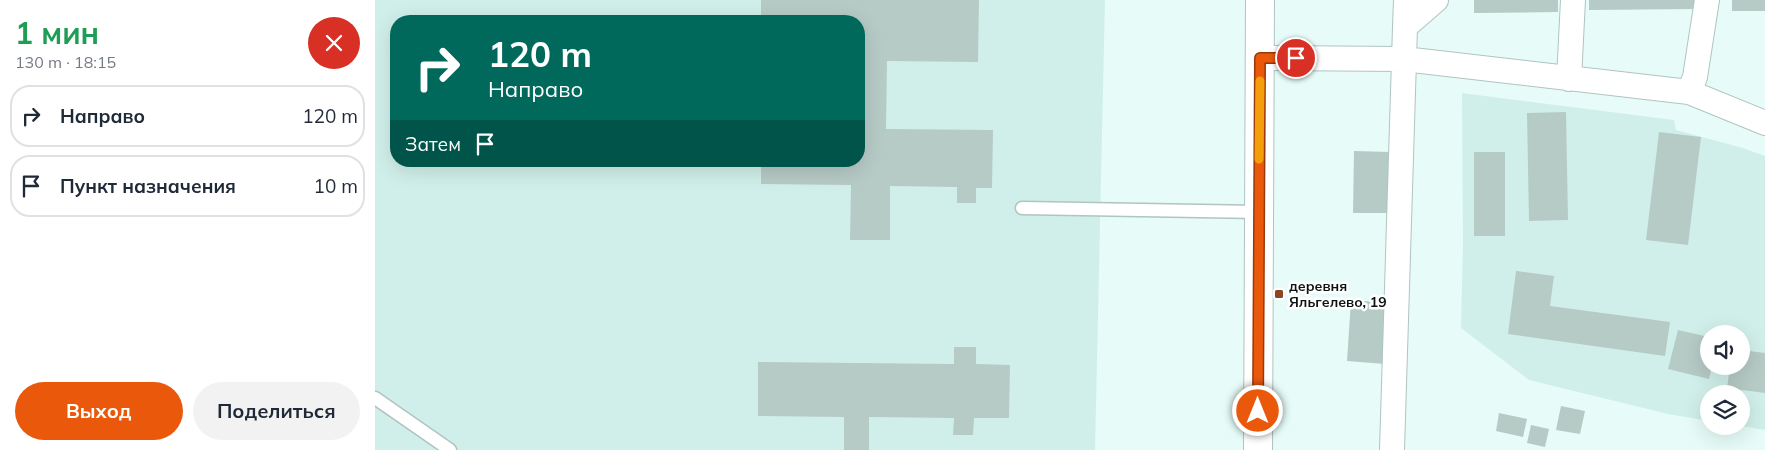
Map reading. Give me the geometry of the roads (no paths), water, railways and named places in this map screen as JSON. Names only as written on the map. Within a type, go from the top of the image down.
[{"type":"main road","points":[[1258,450],[1260,0]]},
{"type":"street","points":[[1392,450],[1405,0]]},
{"type":"street","points":[[1405,27],[1436,0]]},
{"type":"street","points":[[1569,79],[1573,0]]},
{"type":"street","points":[[1689,92],[1695,77],[1707,0]]},
{"type":"street","points":[[1260,58],[1404,59],[1689,92],[1765,123]]},
{"type":"lane","points":[[1022,208],[1259,212]]},
{"type":"lane","points":[[375,398],[450,450]]},
{"type":"place","name":"деревня Яльгелево, 19","points":[[1279,294]]}]
